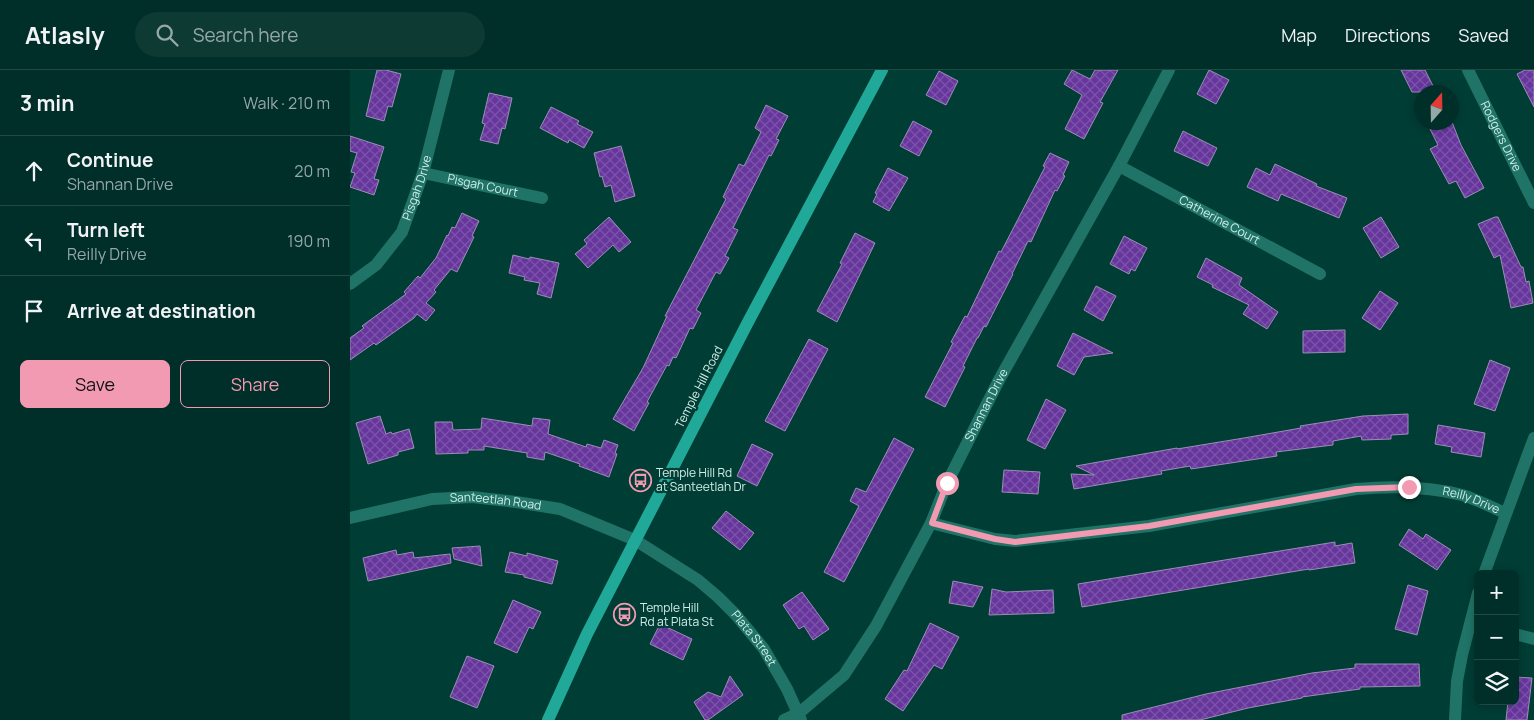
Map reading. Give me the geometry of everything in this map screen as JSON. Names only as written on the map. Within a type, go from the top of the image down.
[{"type":"main road","name":"Temple Hill Road","points":[[548,720],[587,634],[635,540],[882,70]]},
{"type":"street","name":"Pisgah Drive","points":[[350,284],[376,265],[402,232],[423,173],[449,70]]},
{"type":"street","name":"Shannan Drive","points":[[784,720],[800,716],[844,675],[861,651],[897,590],[932,523],[947,483],[999,380],[1119,166],[1169,70]]},
{"type":"street","name":"Rodgers Drive","points":[[1468,70],[1534,202]]},
{"type":"street","name":"Catherine Court","points":[[1119,166],[1320,274]]},
{"type":"street","name":"Pisgah Court","points":[[423,173],[542,198]]},
{"type":"street","points":[[1485,570],[1534,438]]},
{"type":"street","name":"Reilly Drive","points":[[932,523],[995,539],[1015,542],[1149,526],[1356,489],[1384,487],[1409,487],[1463,495],[1505,513]]},
{"type":"street","name":"Santeetlah Road","points":[[350,518],[432,499],[472,497],[560,510],[635,540]]},
{"type":"street","name":"Plata Street","points":[[635,540],[698,580],[718,596],[736,615],[764,649],[800,716]]},
{"type":"street","points":[[1456,720],[1458,681],[1462,655],[1474,625]]},
{"type":"street","points":[[1519,635],[1534,639]]},
{"type":"building","points":[[377,70],[401,74],[392,107],[388,106],[384,121],[366,116]]},
{"type":"building","points":[[1072,70],[1090,79],[1095,70],[1118,70],[1100,102],[1103,103],[1084,139],[1065,129],[1082,95],[1064,84]]},
{"type":"building","points":[[1209,70],[1229,80],[1216,104],[1197,94]]},
{"type":"building","points":[[1401,70],[1425,70],[1432,85],[1414,85],[1414,92],[1412,92]]},
{"type":"building","points":[[1525,70],[1534,70],[1534,107],[1517,74]]},
{"type":"building","points":[[939,71],[958,81],[946,105],[926,95]]},
{"type":"building","points":[[489,93],[512,98],[505,129],[502,128],[498,144],[480,140],[485,124],[482,123]]},
{"type":"building","points":[[766,105],[788,116],[776,139],[779,140],[771,156],[769,155],[733,228],[738,230],[725,256],[729,258],[720,274],[716,272],[696,310],[701,313],[693,329],[690,328],[676,358],[673,357],[669,366],[667,365],[634,431],[613,419],[643,368],[667,316],[665,316],[726,199],[723,197],[739,164],[744,166],[761,132],[755,128]]},
{"type":"building","points":[[551,107],[579,121],[577,124],[593,132],[584,148],[569,140],[568,143],[540,128]]},
{"type":"building","points":[[913,121],[932,131],[919,156],[900,146]]},
{"type":"building","points":[[1430,130],[1455,130],[1484,188],[1465,198],[1456,181],[1449,184],[1430,149],[1438,145]]},
{"type":"building","points":[[1183,131],[1217,148],[1208,166],[1174,151]]},
{"type":"building","points":[[350,136],[384,147],[374,179],[379,180],[374,195],[350,187],[355,173],[351,172],[357,153],[350,151]]},
{"type":"building","points":[[621,146],[635,196],[615,202],[611,185],[605,187],[602,176],[600,177],[594,153]]},
{"type":"building","points":[[1050,153],[1069,162],[1063,175],[1065,176],[1057,191],[1055,190],[1031,242],[1028,241],[986,327],[984,326],[977,338],[945,407],[925,397],[953,343],[951,342],[965,316],[967,317],[999,251],[1001,252],[1045,167],[1043,166]]},
{"type":"building","points":[[1275,164],[1317,184],[1316,186],[1347,198],[1339,218],[1281,194],[1278,201],[1247,187],[1256,168],[1270,175]]},
{"type":"building","points":[[888,168],[908,178],[889,211],[873,202],[877,194],[875,193]]},
{"type":"building","points":[[462,213],[479,221],[472,236],[474,237],[457,272],[451,269],[434,290],[436,292],[426,303],[435,310],[426,321],[417,314],[376,345],[374,343],[350,360],[350,338],[364,328],[362,326],[406,294],[404,292],[418,276],[420,278],[436,258],[447,235],[452,227],[455,228]]},
{"type":"building","points":[[609,217],[631,242],[619,252],[613,245],[588,268],[575,254],[587,244],[584,240]]},
{"type":"building","points":[[1381,217],[1399,247],[1381,258],[1363,228]]},
{"type":"building","points":[[1498,217],[1521,267],[1523,267],[1526,282],[1529,281],[1533,303],[1511,308],[1500,255],[1494,258],[1478,224]]},
{"type":"building","points":[[855,233],[875,243],[837,322],[817,311],[842,264],[840,263]]},
{"type":"building","points":[[1124,236],[1147,248],[1135,271],[1131,269],[1129,274],[1110,264]]},
{"type":"building","points":[[513,255],[559,263],[551,298],[537,294],[540,283],[524,280],[525,277],[509,273]]},
{"type":"building","points":[[1206,258],[1242,278],[1239,285],[1278,312],[1267,329],[1243,314],[1249,305],[1212,287],[1213,285],[1197,277]]},
{"type":"building","points":[[1096,286],[1116,296],[1103,321],[1084,310]]},
{"type":"building","points":[[1380,291],[1398,303],[1380,330],[1362,318]]},
{"type":"building","points":[[1345,330],[1345,352],[1303,353],[1303,331]]},
{"type":"building","points":[[1073,333],[1113,353],[1084,357],[1074,375],[1057,366]]},
{"type":"building","points":[[809,339],[828,349],[785,431],[765,421]]},
{"type":"building","points":[[1490,360],[1510,368],[1495,411],[1474,404]]},
{"type":"building","points":[[1046,399],[1066,410],[1045,449],[1027,440]]},
{"type":"building","points":[[1408,414],[1408,434],[1391,435],[1391,439],[1362,440],[1361,436],[1333,441],[1333,445],[1276,452],[1277,456],[1191,469],[1190,466],[1161,471],[1162,474],[1074,489],[1071,474],[1094,475],[1076,466],[1363,416]]},
{"type":"building","points":[[380,416],[386,434],[409,429],[414,448],[368,464],[356,423]]},
{"type":"building","points":[[482,418],[532,426],[533,418],[550,420],[548,434],[586,447],[587,444],[601,448],[604,440],[618,445],[609,477],[579,466],[580,464],[545,452],[544,460],[527,457],[527,453],[484,446],[484,450],[468,450],[468,453],[436,454],[435,422],[452,422],[453,430],[481,429]]},
{"type":"building","points":[[1438,425],[1485,433],[1481,457],[1451,452],[1452,447],[1435,444]]},
{"type":"building","points":[[894,438],[914,449],[844,582],[824,572],[859,506],[850,501],[856,488],[866,492]]},
{"type":"building","points":[[752,444],[773,454],[757,486],[737,476]]},
{"type":"building","points":[[1004,470],[1040,472],[1038,494],[1002,492]]},
{"type":"building","points":[[726,511],[754,533],[740,550],[712,528]]},
{"type":"building","points":[[1409,529],[1423,539],[1426,534],[1451,550],[1437,570],[1399,545]]},
{"type":"building","points":[[1335,542],[1335,546],[1352,543],[1355,563],[1082,607],[1078,584]]},
{"type":"building","points":[[480,546],[482,566],[454,559],[452,548]]},
{"type":"building","points":[[396,550],[397,555],[413,552],[414,558],[450,554],[451,563],[368,581],[363,558]]},
{"type":"building","points":[[510,552],[527,556],[527,553],[558,561],[552,584],[524,577],[524,575],[505,572]]},
{"type":"building","points":[[953,581],[983,587],[973,607],[949,603]]},
{"type":"building","points":[[1408,585],[1428,591],[1417,635],[1395,629]]},
{"type":"building","points":[[992,589],[1006,592],[1053,590],[1054,613],[989,615]]},
{"type":"building","points":[[802,592],[829,629],[813,640],[804,626],[799,629],[783,605]]},
{"type":"building","points":[[513,600],[541,612],[533,629],[529,627],[517,653],[494,643]]},
{"type":"building","points":[[930,623],[959,637],[942,669],[934,665],[903,711],[885,699],[904,670],[907,671]]},
{"type":"building","points":[[660,624],[692,639],[683,660],[650,644]]},
{"type":"building","points":[[467,656],[494,666],[477,708],[450,697]]},
{"type":"building","points":[[1355,664],[1419,664],[1420,686],[1360,687],[1360,689],[1302,697],[1248,708],[1200,720],[1122,720],[1122,715],[1206,694],[1312,673],[1355,668]]},
{"type":"building","points":[[730,676],[743,695],[708,720],[705,720],[694,702],[708,692],[721,697]]},
{"type":"building","points":[[1519,677],[1532,678],[1527,720],[1506,720],[1508,705],[1519,705]]},
{"type":"place","name":"Temple Hill Rd at Santeetlah Dr","points":[[640,480]]},
{"type":"place","name":"Temple Hill Rd at Plata St","points":[[624,615]]},
{"type":"route","points":[[947,483],[932,523],[995,539],[1015,542],[1149,526],[1356,489],[1409,487]]}]
